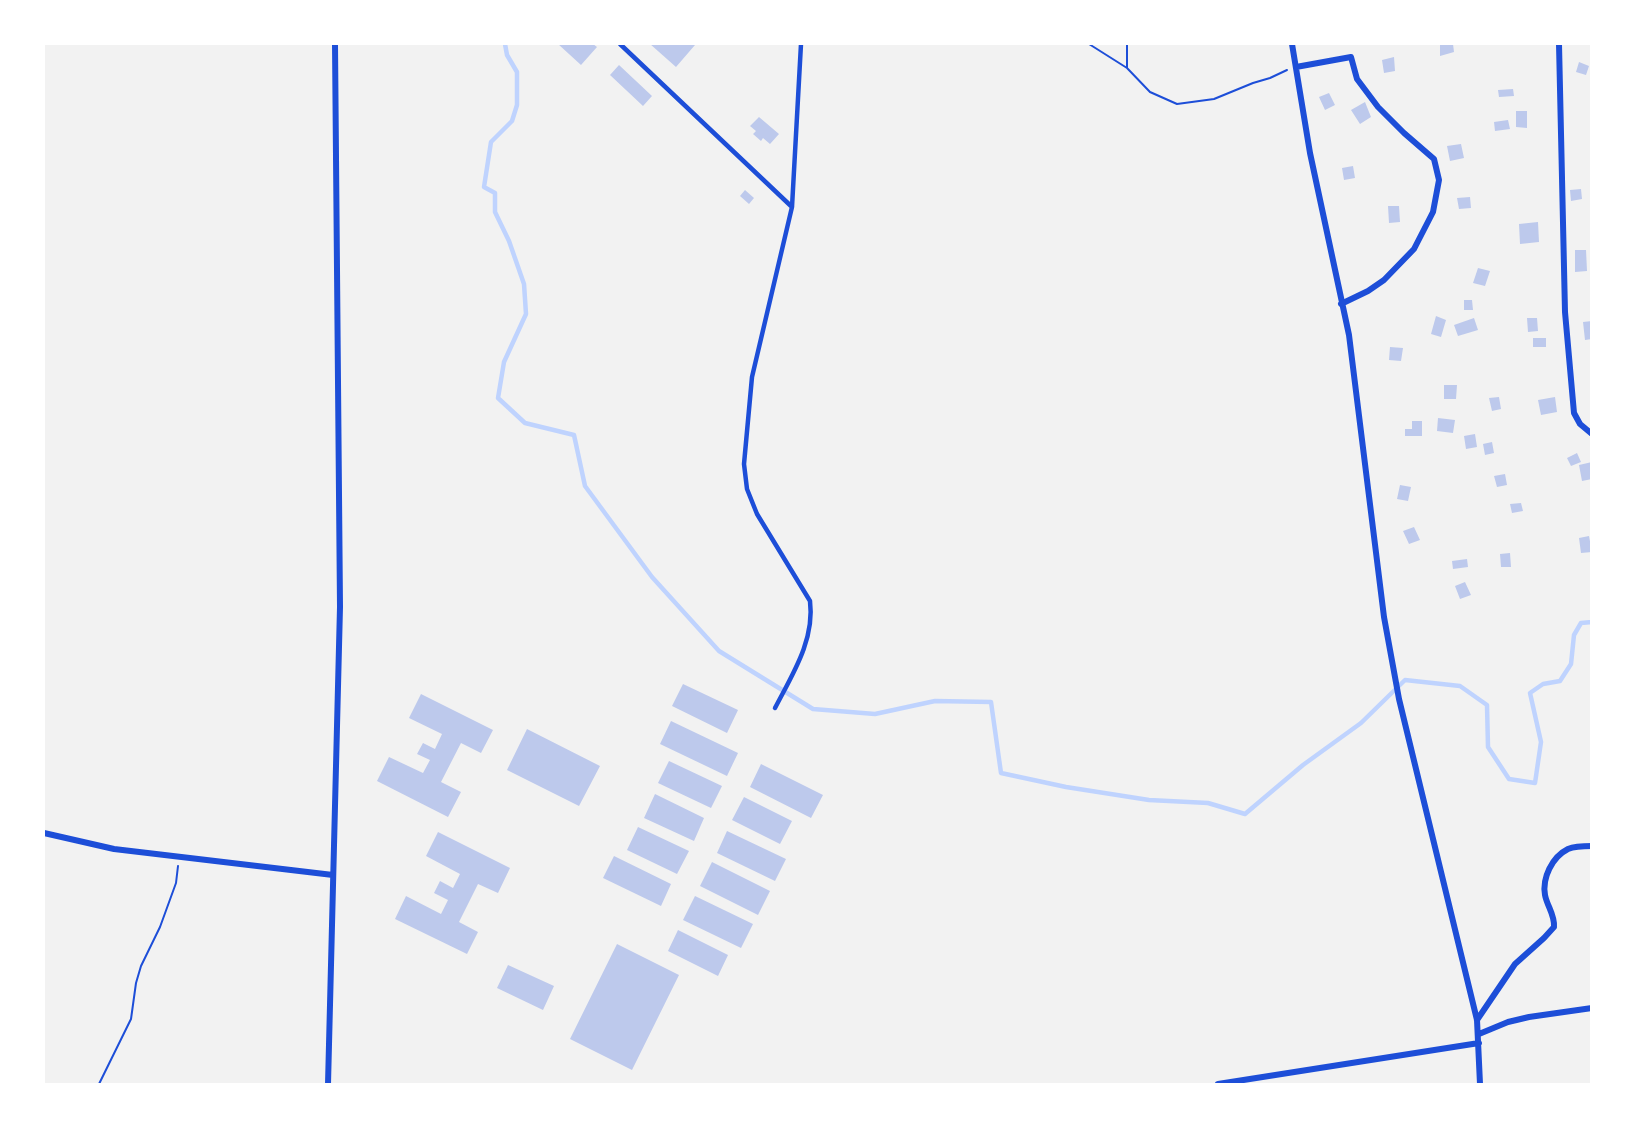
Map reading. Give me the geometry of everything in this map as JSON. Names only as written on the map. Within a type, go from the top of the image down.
[{"type":"street","points":[[328,1084],[340,607],[335,44]]},
{"type":"street","points":[[1292,44],[1310,153],[1352,358],[1384,617],[1395,680],[1477,1020],[1480,1084]]},
{"type":"street","points":[[1559,44],[1566,324],[1574,413],[1580,424],[1592,434]]},
{"type":"street","points":[[1296,67],[1351,57],[1357,79],[1378,107],[1434,159],[1439,180],[1433,213],[1414,249],[1384,280],[1368,291],[1341,304]]},
{"type":"street","points":[[44,833],[114,849],[333,875]]},
{"type":"street","points":[[1477,1020],[1515,964],[1554,927],[1555,921],[1545,896],[1548,870],[1554,861],[1568,849],[1592,846]]},
{"type":"street","points":[[1479,1034],[1518,1020],[1592,1008]]},
{"type":"street","points":[[1218,1084],[1479,1043]]},
{"type":"lane","points":[[620,44],[792,207]]},
{"type":"lane","points":[[775,708],[792,676],[809,632],[812,617],[810,601],[757,514],[747,489],[744,464],[752,377],[792,207],[801,44]]},
{"type":"path","points":[[1089,44],[1127,68],[1150,92],[1177,104],[1214,99],[1296,67]]},
{"type":"path","points":[[1127,44],[1127,68]]},
{"type":"path","points":[[99,1084],[131,1019],[141,966],[176,884],[180,857]]},
{"type":"building","points":[[558,44],[593,44],[597,47],[581,65]]},
{"type":"building","points":[[650,44],[693,44],[695,45],[676,67]]},
{"type":"building","points":[[1453,44],[1454,52],[1440,56],[1440,45]]},
{"type":"building","points":[[1394,57],[1395,71],[1384,73],[1382,60]]},
{"type":"building","points":[[1579,62],[1589,66],[1586,75],[1576,72]]},
{"type":"building","points":[[619,65],[652,96],[643,106],[610,75]]},
{"type":"building","points":[[1513,89],[1514,96],[1499,97],[1498,90]]},
{"type":"building","points":[[1329,93],[1335,105],[1325,110],[1319,97]]},
{"type":"building","points":[[1365,102],[1371,117],[1360,124],[1351,110]]},
{"type":"building","points":[[1516,111],[1527,111],[1527,128],[1516,127]]},
{"type":"building","points":[[759,117],[779,134],[770,144],[763,138],[761,141],[753,134],[756,131],[750,126]]},
{"type":"building","points":[[1508,120],[1510,129],[1495,131],[1494,122]]},
{"type":"building","points":[[1461,144],[1464,158],[1450,161],[1447,146]]},
{"type":"building","points":[[1353,166],[1355,178],[1344,180],[1342,168]]},
{"type":"building","points":[[1581,189],[1582,199],[1571,201],[1570,190]]},
{"type":"building","points":[[745,190],[754,198],[749,204],[740,196]]},
{"type":"building","points":[[1470,197],[1471,208],[1459,209],[1457,198]]},
{"type":"building","points":[[1388,206],[1399,206],[1400,222],[1389,223]]},
{"type":"building","points":[[1538,222],[1539,242],[1520,244],[1519,224]]},
{"type":"building","points":[[1575,250],[1586,250],[1587,271],[1575,272]]},
{"type":"building","points":[[1478,268],[1490,271],[1485,286],[1473,283]]},
{"type":"building","points":[[1464,300],[1472,300],[1473,310],[1464,310]]},
{"type":"building","points":[[1436,316],[1446,320],[1441,337],[1431,334]]},
{"type":"building","points":[[1474,318],[1478,330],[1458,336],[1454,325]]},
{"type":"building","points":[[1527,318],[1537,318],[1538,331],[1528,332]]},
{"type":"building","points":[[1592,321],[1592,339],[1585,340],[1583,322]]},
{"type":"building","points":[[1533,338],[1546,338],[1546,347],[1533,347]]},
{"type":"building","points":[[1390,347],[1403,348],[1401,361],[1389,360]]},
{"type":"building","points":[[1444,385],[1457,385],[1456,399],[1444,399]]},
{"type":"building","points":[[1499,397],[1501,409],[1492,411],[1489,398]]},
{"type":"building","points":[[1555,397],[1557,412],[1541,415],[1538,400]]},
{"type":"building","points":[[1438,418],[1455,420],[1453,433],[1437,431]]},
{"type":"building","points":[[1412,421],[1422,421],[1422,436],[1405,436],[1405,429],[1412,429]]},
{"type":"building","points":[[1475,434],[1477,447],[1466,449],[1464,436]]},
{"type":"building","points":[[1492,442],[1494,453],[1485,455],[1483,444]]},
{"type":"building","points":[[1577,453],[1581,462],[1571,466],[1567,458]]},
{"type":"building","points":[[1592,462],[1592,479],[1582,481],[1579,465]]},
{"type":"building","points":[[1505,474],[1507,485],[1497,487],[1494,476]]},
{"type":"building","points":[[1400,485],[1411,487],[1408,501],[1397,499]]},
{"type":"building","points":[[1521,503],[1523,511],[1512,513],[1510,504]]},
{"type":"building","points":[[1414,527],[1420,540],[1409,544],[1403,531]]},
{"type":"building","points":[[1589,536],[1592,552],[1581,553],[1579,538]]},
{"type":"building","points":[[1510,553],[1511,567],[1501,567],[1500,554]]},
{"type":"building","points":[[1467,559],[1468,567],[1453,569],[1452,561]]},
{"type":"building","points":[[1465,582],[1471,595],[1460,599],[1455,586]]},
{"type":"building","points":[[683,684],[738,710],[727,733],[672,706]]},
{"type":"building","points":[[421,694],[493,730],[481,753],[461,743],[441,782],[461,792],[448,817],[377,781],[389,757],[423,773],[430,760],[417,754],[423,743],[435,749],[442,734],[409,718]]},
{"type":"building","points":[[671,721],[738,753],[727,776],[660,744]]},
{"type":"building","points":[[527,729],[600,766],[579,806],[507,770]]},
{"type":"building","points":[[669,761],[722,786],[711,808],[658,783]]},
{"type":"building","points":[[761,764],[823,795],[811,818],[750,787]]},
{"type":"building","points":[[655,794],[704,818],[694,841],[644,818]]},
{"type":"building","points":[[744,797],[792,821],[780,844],[732,820]]},
{"type":"building","points":[[638,827],[689,851],[677,874],[627,850]]},
{"type":"building","points":[[727,831],[786,859],[775,881],[717,853]]},
{"type":"building","points":[[438,832],[510,868],[498,893],[478,884],[459,922],[478,932],[467,954],[395,919],[406,896],[441,914],[448,900],[434,893],[440,881],[453,888],[460,874],[426,856]]},
{"type":"building","points":[[614,856],[671,884],[661,906],[603,878]]},
{"type":"building","points":[[712,862],[770,891],[758,915],[700,886]]},
{"type":"building","points":[[695,896],[753,924],[741,948],[683,920]]},
{"type":"building","points":[[678,930],[728,955],[718,976],[668,951]]},
{"type":"building","points":[[617,944],[679,975],[632,1070],[570,1039]]},
{"type":"building","points":[[508,965],[554,986],[543,1010],[497,988]]},
{"type":"waterway","points":[[505,44],[507,55],[517,72],[517,105],[512,121],[491,142],[484,187],[495,193],[495,212],[509,241],[524,284],[526,314],[504,362],[498,398],[525,423],[574,435],[585,486],[652,577],[719,651],[813,709],[875,714],[935,701],[991,702],[1001,773],[1066,787],[1149,800],[1208,803],[1245,814],[1303,765],[1361,723],[1405,680],[1460,686],[1487,705],[1488,747],[1509,779],[1535,783],[1541,742],[1530,693],[1543,684],[1560,681],[1571,664],[1574,635],[1581,623],[1592,622]]}]
